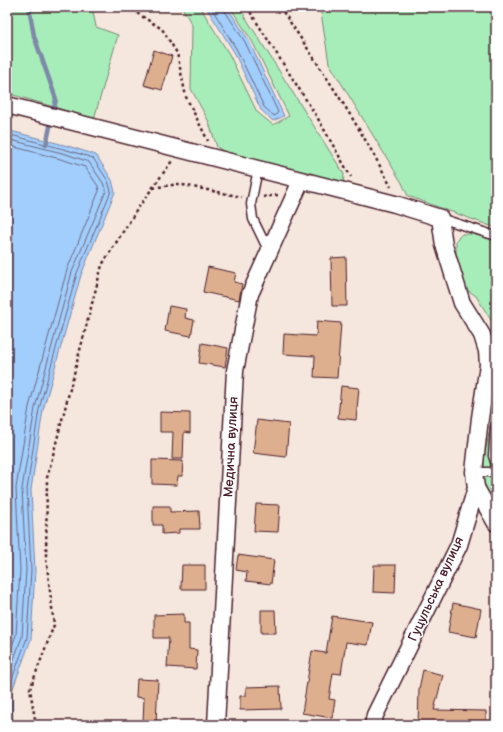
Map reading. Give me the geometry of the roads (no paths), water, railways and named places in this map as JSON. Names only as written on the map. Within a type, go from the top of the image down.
[{"type":"street","points":[[7,105],[258,169],[298,187],[353,193],[440,218]]},
{"type":"street","name":"Медична вулиця","points":[[216,725],[235,371],[250,294],[298,187]]},
{"type":"street","name":"Гуцульська вулиця","points":[[373,725],[375,715],[459,545],[475,480],[480,418],[488,365],[487,351],[482,335],[462,303],[444,245],[440,218]]},
{"type":"street","points":[[475,480],[496,523]]},
{"type":"lane","points":[[258,169],[252,198],[252,219],[269,252]]},
{"type":"lane","points":[[440,218],[496,236]]},
{"type":"lane","points":[[496,425],[493,456],[496,465]]},
{"type":"lane","points":[[475,480],[496,472]]},
{"type":"water","points":[[206,7],[227,7],[248,39],[284,116],[273,121],[261,110],[234,52]]},
{"type":"water","points":[[7,130],[96,155],[112,180],[115,192],[81,275],[43,410],[31,490],[35,570],[31,639],[12,691],[13,725],[7,725]]},
{"type":"waterway","points":[[29,7],[34,36],[56,99],[46,145]]}]
